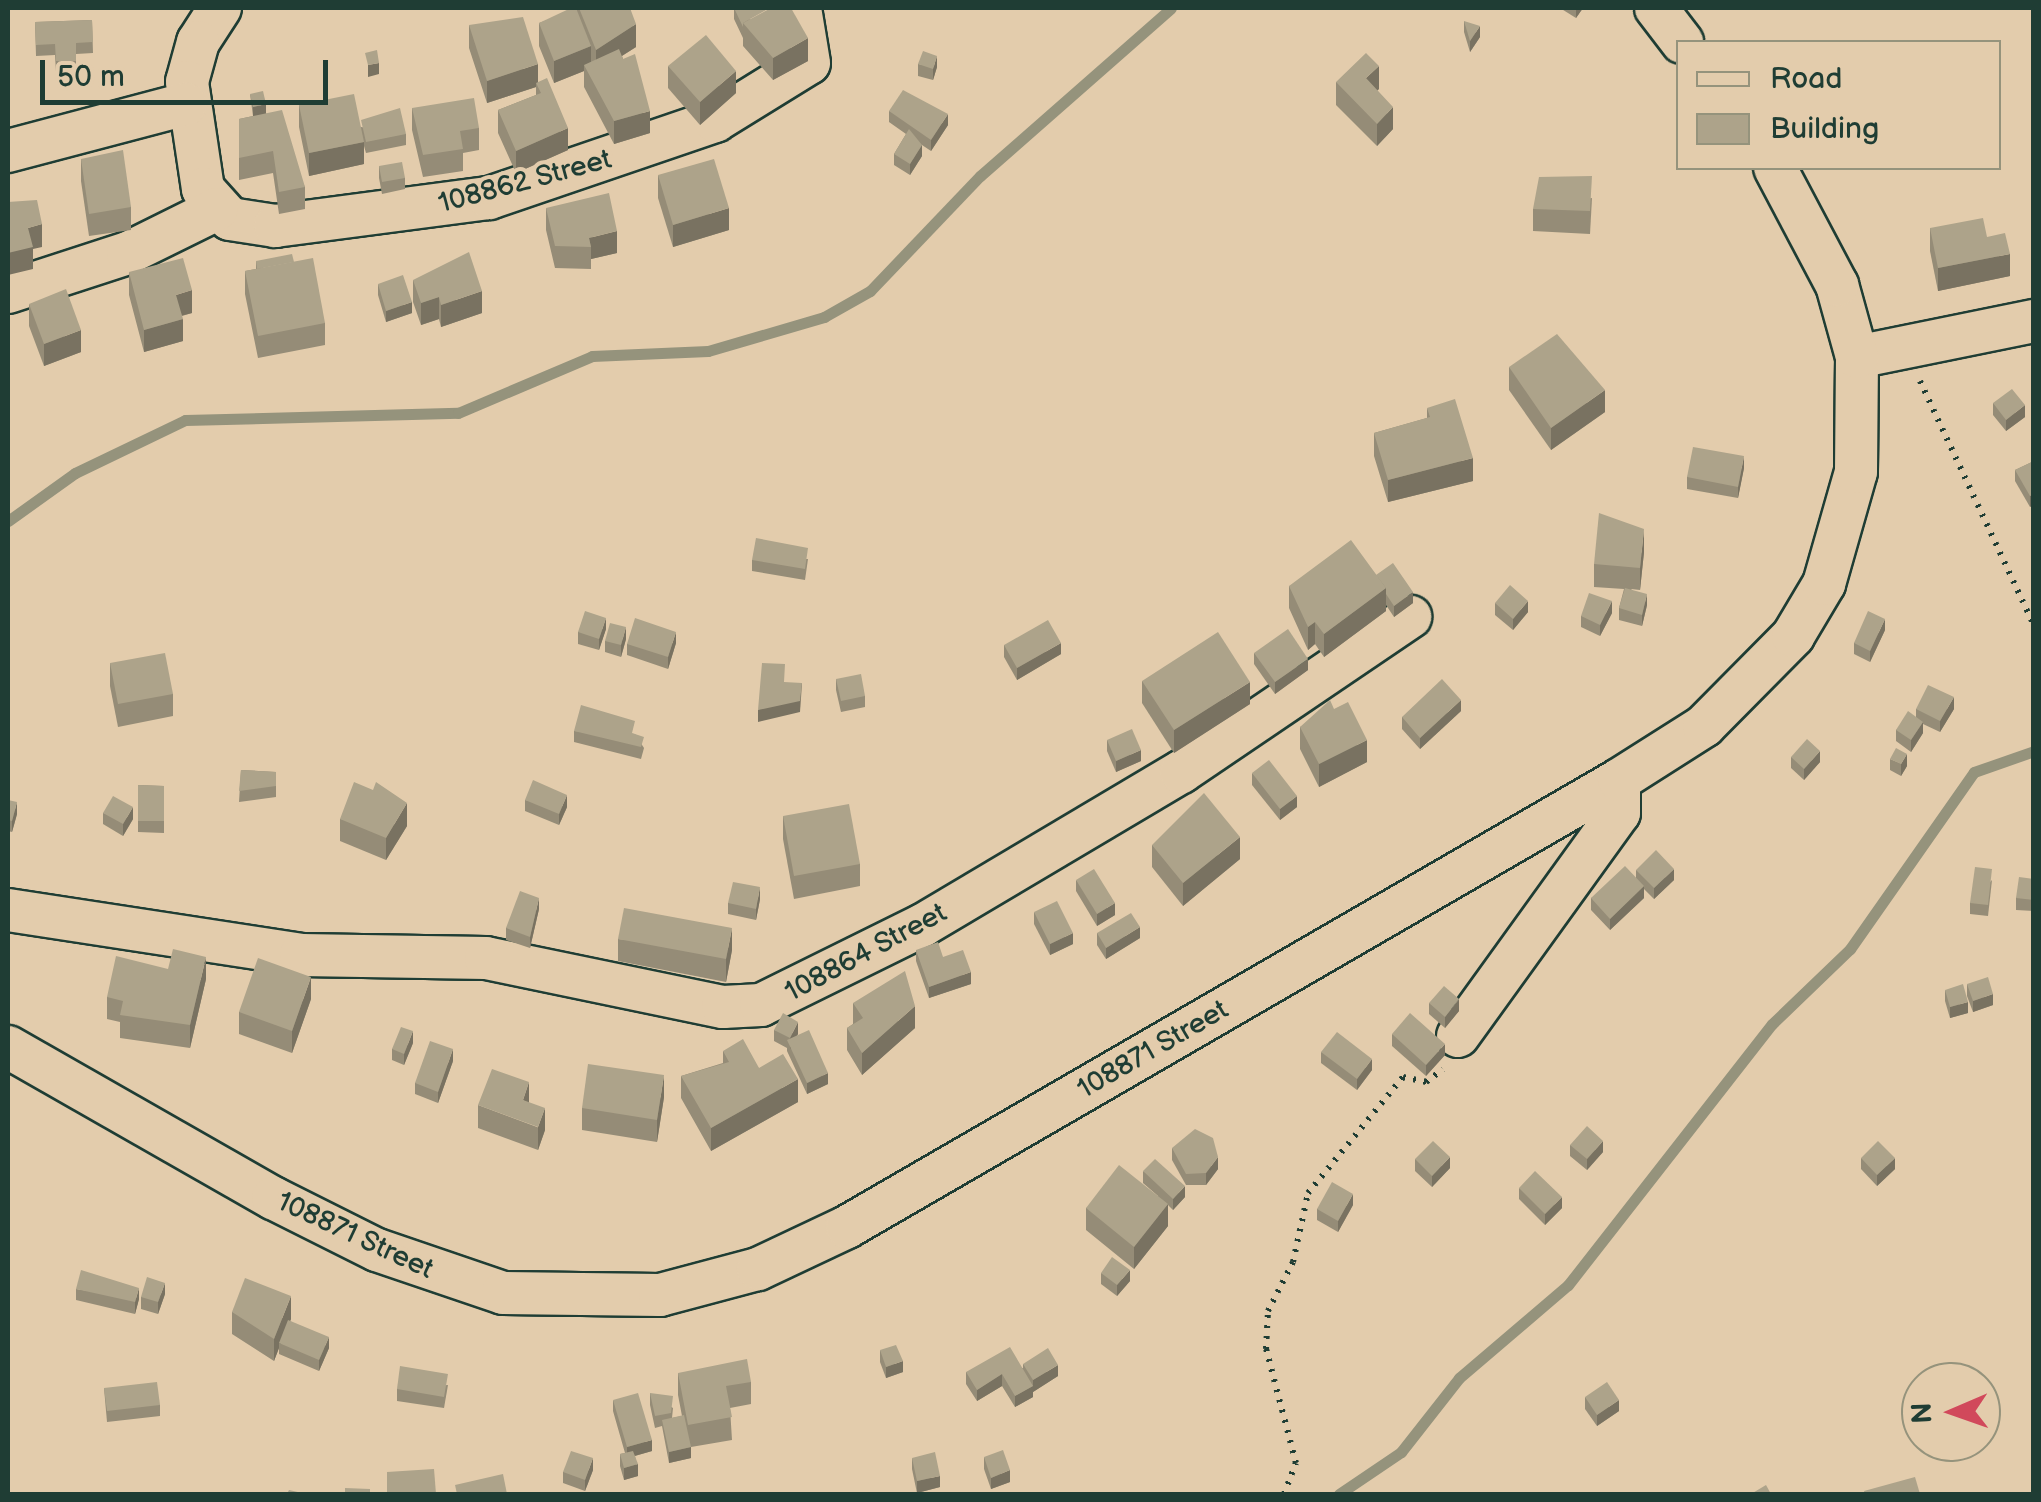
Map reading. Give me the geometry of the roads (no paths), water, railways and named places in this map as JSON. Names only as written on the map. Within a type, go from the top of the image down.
[{"type":"street","points":[[8,292],[128,253],[217,210],[203,189],[186,104],[189,64],[220,8]]},
{"type":"street","name":"108862 Street","points":[[217,210],[275,226],[488,198],[580,173],[715,121],[792,78],[813,50],[800,8]]},
{"type":"street","points":[[1656,8],[1680,40]]},
{"type":"street","points":[[8,152],[186,104]]},
{"type":"street","name":"108871 Street","points":[[8,1047],[133,1125],[438,1274],[502,1294],[660,1295],[758,1270],[847,1228],[1619,780],[1704,726],[1793,636],[1824,584],[1856,472],[1857,357],[1837,285],[1775,170]]},
{"type":"street","points":[[1857,357],[2034,321]]},
{"type":"street","name":"108864 Street","points":[[8,910],[302,955],[486,958],[723,1007],[761,1006],[923,925],[1164,782],[1410,617]]},
{"type":"street","points":[[1458,1036],[1620,813],[1619,780]]},
{"type":"waterway","points":[[8,521],[75,473],[185,420],[458,413],[592,356],[708,351],[824,317],[870,291],[980,176],[1171,8]]},
{"type":"waterway","points":[[1339,1494],[1401,1452],[1459,1378],[1568,1285],[1772,1024],[1850,949],[1974,772],[2034,751]]}]
